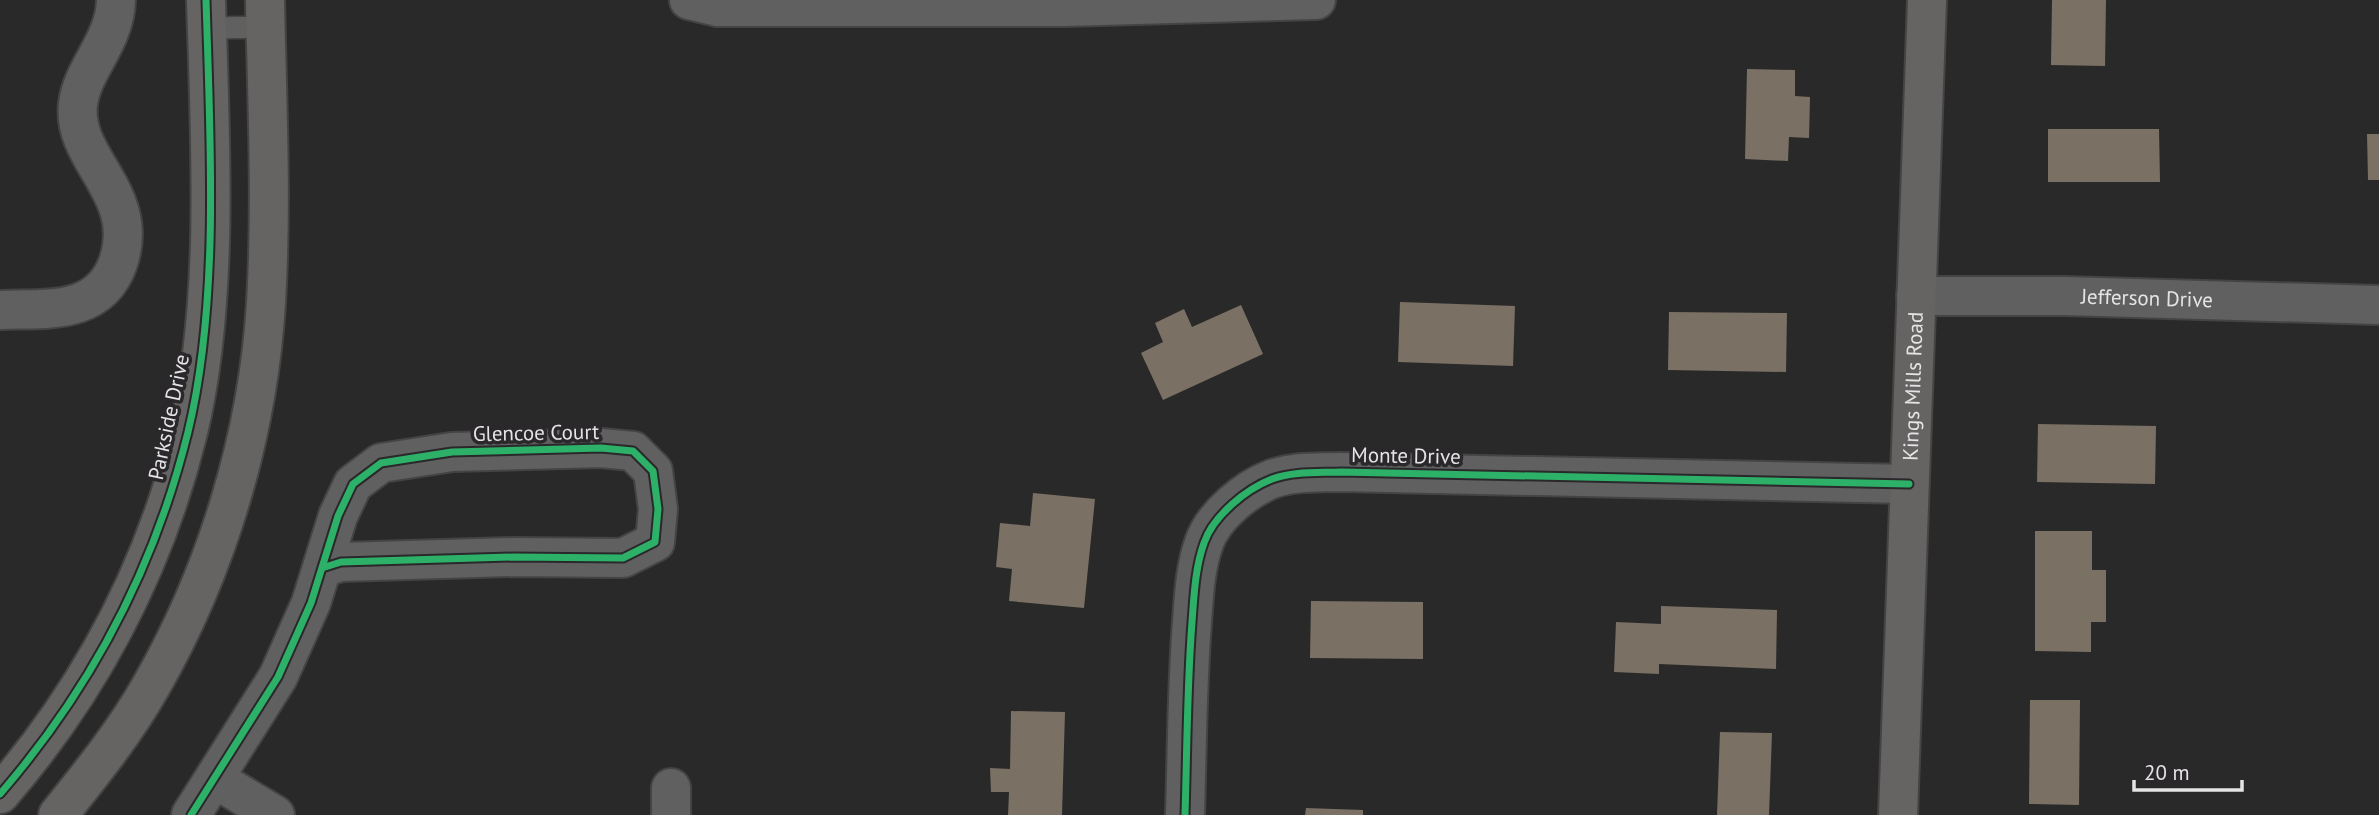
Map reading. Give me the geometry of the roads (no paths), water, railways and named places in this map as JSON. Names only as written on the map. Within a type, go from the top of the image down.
[{"type":"street","points":[[0,310],[71,308],[97,295],[114,275],[123,248],[123,220],[114,195],[82,134],[78,104],[93,64],[110,36],[116,0]]},
{"type":"street","points":[[689,0],[718,8],[1064,7],[1316,0]]},
{"type":"street","name":"Kings Mills Road","points":[[1898,815],[1927,0]]},
{"type":"street","points":[[58,815],[106,754],[150,687],[187,615],[233,490],[252,412],[266,305],[270,197],[265,13]]},
{"type":"street","name":"Parkside Drive","points":[[0,794],[54,727],[99,658],[136,585],[166,509],[189,430],[202,349],[208,267],[206,14]]},
{"type":"street","name":"Jefferson Drive","points":[[1916,296],[2065,296],[2379,305]]},
{"type":"street","name":"Glencoe Court","points":[[191,815],[278,677],[311,603],[338,516],[353,484],[381,463],[452,452],[601,448],[633,451],[653,471],[658,509],[655,541],[623,558],[341,562],[322,568]]},
{"type":"street","name":"Monte Drive","points":[[1185,815],[1192,629],[1196,577],[1204,541],[1228,509],[1247,492],[1270,479],[1289,474],[1341,472],[1909,484]]},
{"type":"street","points":[[215,779],[275,815]]},
{"type":"lane","points":[[206,14],[265,13]]}]
